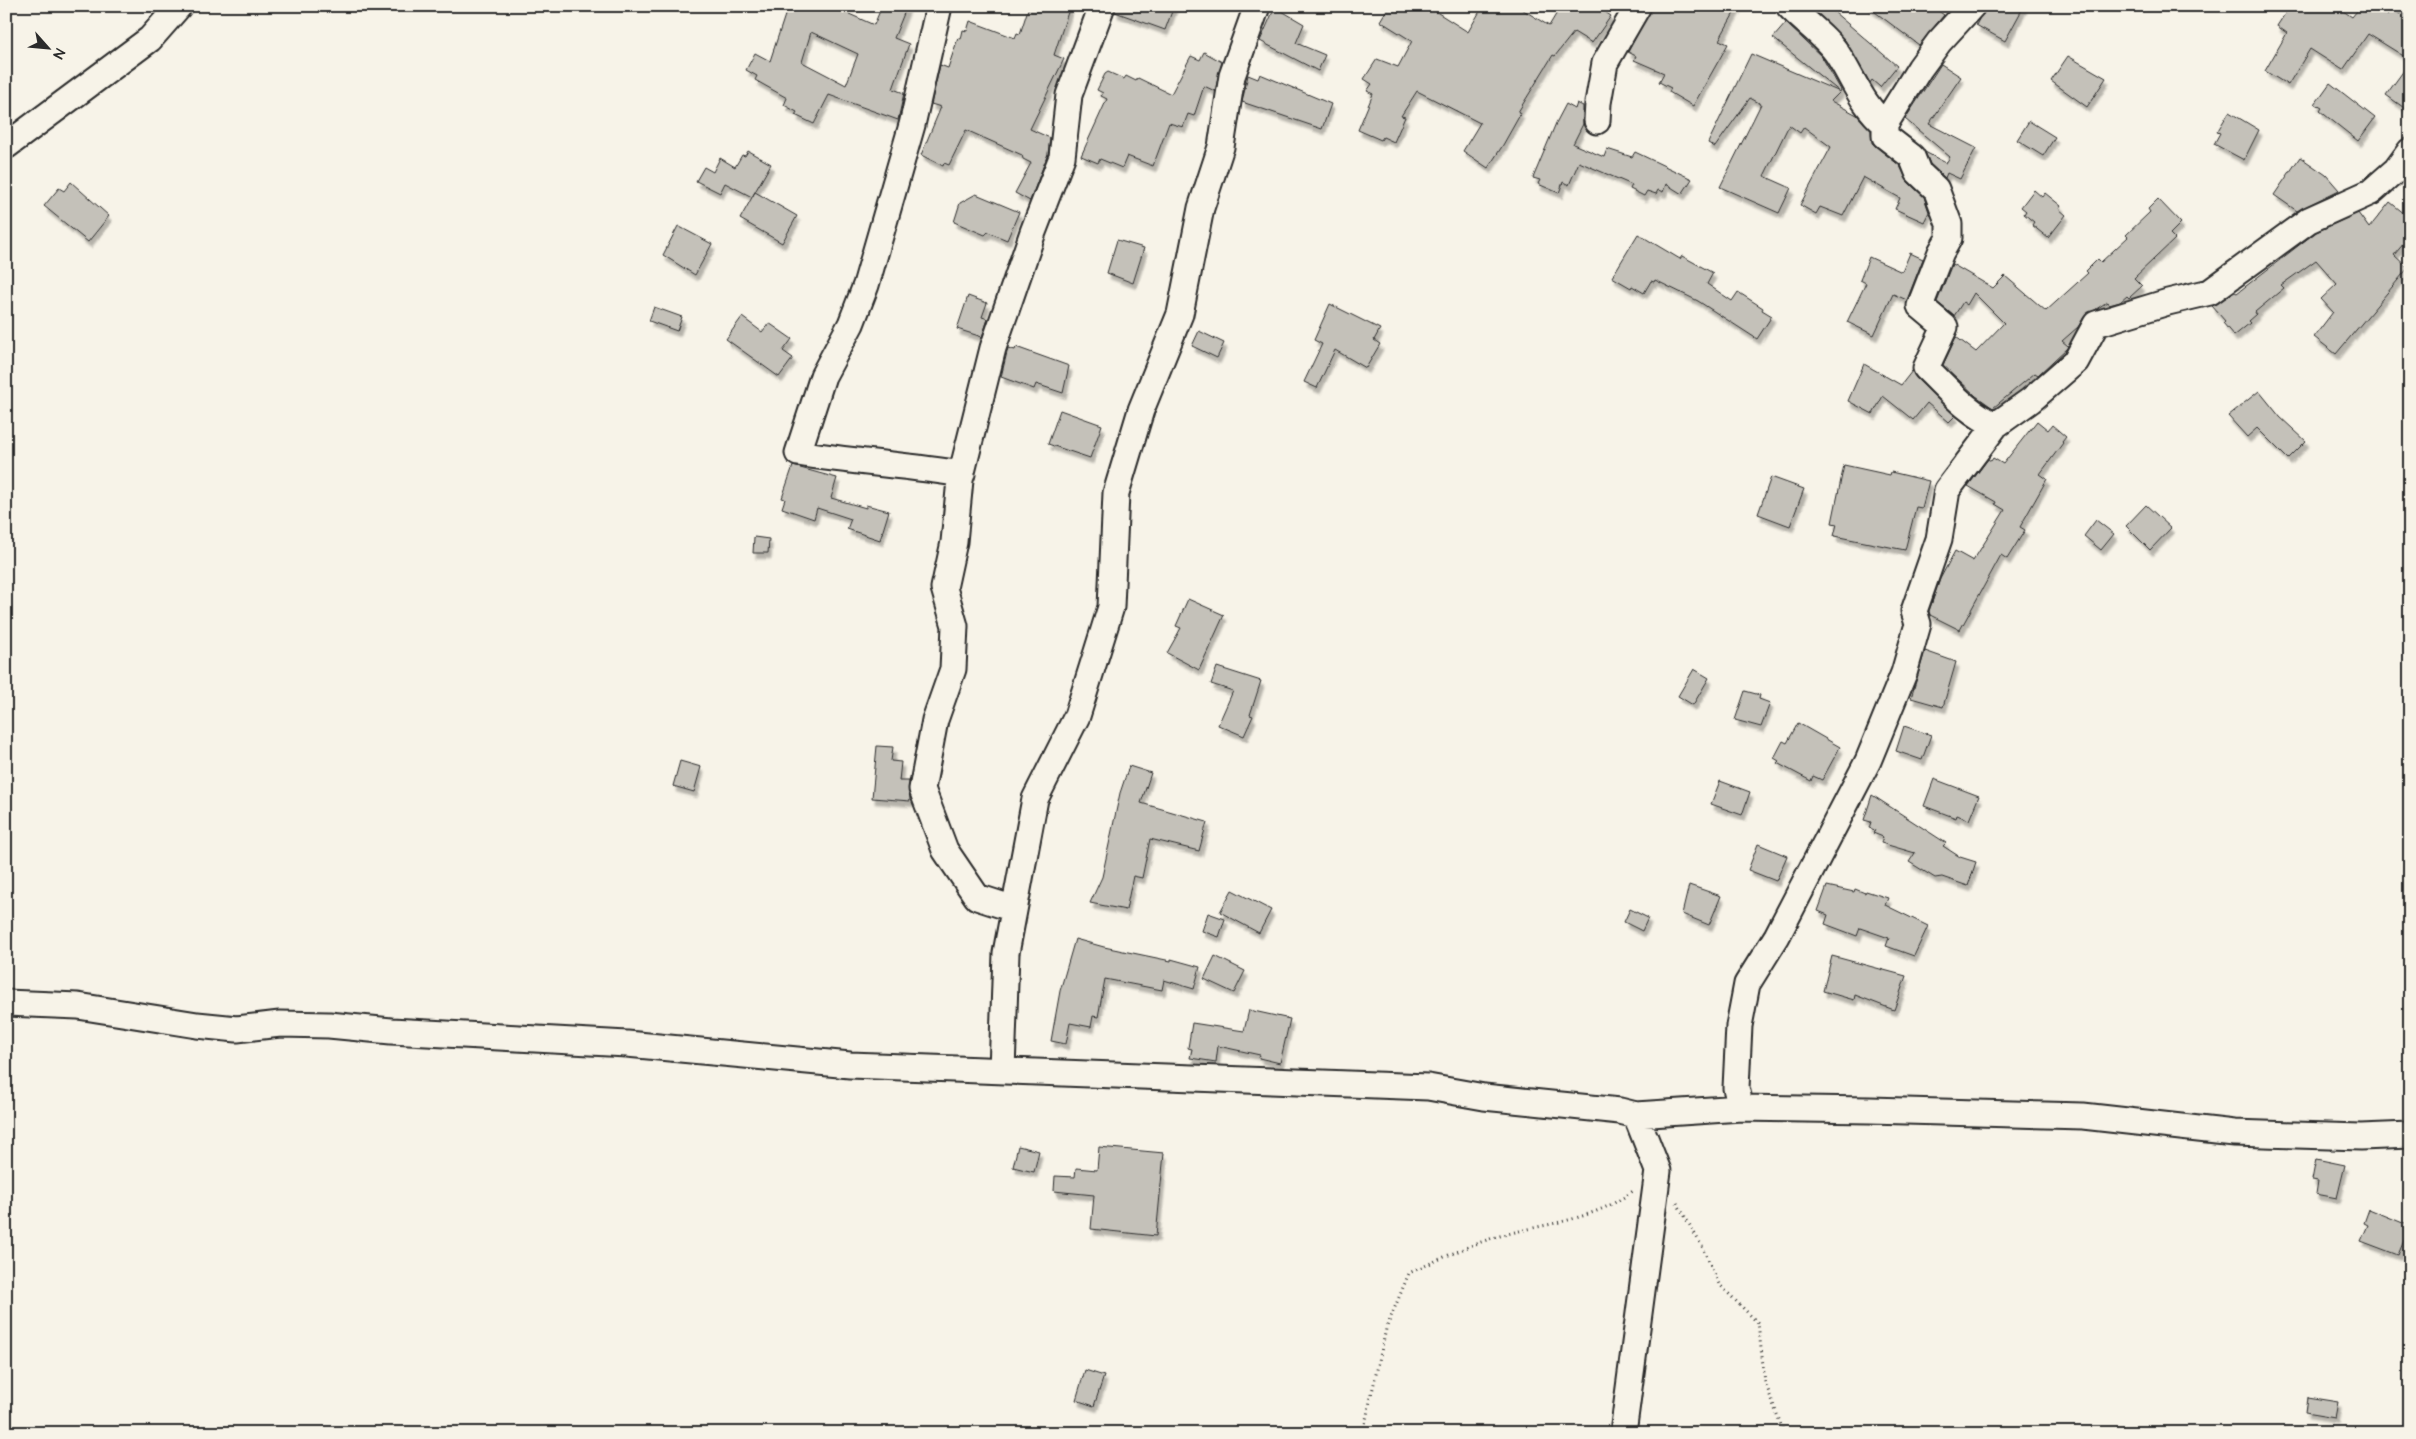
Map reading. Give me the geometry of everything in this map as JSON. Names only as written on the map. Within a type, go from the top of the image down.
[{"type":"street","points":[[6,146],[150,40],[179,6]]},
{"type":"street","points":[[939,6],[912,125],[866,285],[851,324],[822,376],[798,453],[962,474]]},
{"type":"street","points":[[1014,909],[977,897],[945,850],[922,789],[935,720],[953,669],[955,626],[944,588],[954,542],[962,474],[993,348],[1032,232],[1062,157],[1069,95],[1102,6]]},
{"type":"street","points":[[1002,1071],[1006,953],[1035,799],[1077,716],[1111,607],[1116,493],[1141,410],[1180,314],[1201,208],[1221,147],[1232,76],[1256,6]]},
{"type":"street","points":[[1597,122],[1598,103],[1606,63],[1638,6]]},
{"type":"street","points":[[1789,6],[1837,53],[1859,95],[1873,114],[1885,124]]},
{"type":"street","points":[[1972,6],[1925,62],[1885,124],[1884,136],[1912,157],[1918,172],[1936,189],[1949,224],[1948,238],[1920,306],[1945,327],[1926,368],[1968,409],[1996,426]]},
{"type":"street","points":[[1741,1108],[1736,1088],[1739,1026],[1747,984],[1777,936],[1868,761],[1904,673],[1918,624],[1914,612],[1940,539],[1947,490],[1996,426],[2032,400],[2076,361],[2096,324],[2168,302],[2210,292],[2309,220],[2371,192],[2396,170],[2410,151]]},
{"type":"street","points":[[6,1003],[78,1006],[197,1025],[237,1029],[280,1024],[328,1026],[401,1032],[627,1044],[850,1065],[1428,1087],[1484,1097],[1620,1111],[1636,1115],[1741,1108],[2083,1116],[2234,1133],[2361,1137],[2410,1135]]},
{"type":"street","points":[[1623,1433],[1658,1171],[1636,1115]]},
{"type":"path","points":[[1363,1433],[1386,1329],[1409,1273],[1493,1238],[1572,1221],[1624,1197],[1658,1171],[1704,1248],[1719,1284],[1758,1323],[1764,1382],[1784,1433]]},
{"type":"building","points":[[788,6],[809,6],[825,11],[827,6],[831,6],[874,25],[882,6],[907,6],[894,38],[909,44],[893,89],[904,93],[898,120],[829,95],[814,124],[795,115],[797,112],[784,105],[787,98],[755,80],[757,76],[746,70],[755,53],[770,61]],"holes":[[[811,32],[858,54],[846,85],[802,62]]]},
{"type":"building","points":[[1029,6],[1070,6],[1054,55],[1064,59],[1030,129],[1050,138],[1048,154],[1030,201],[1015,193],[1031,163],[1023,159],[1022,155],[966,130],[949,165],[944,163],[943,166],[921,155],[941,107],[931,104],[940,65],[948,68],[958,38],[961,39],[963,30],[967,31],[970,21],[1015,38],[1017,33],[1020,34]]},
{"type":"building","points":[[1116,6],[1174,6],[1165,30],[1115,12]]},
{"type":"building","points":[[1389,6],[1427,6],[1468,32],[1483,6],[1517,6],[1549,26],[1561,6],[1596,6],[1611,16],[1592,43],[1574,32],[1555,56],[1553,55],[1518,112],[1521,113],[1488,168],[1463,151],[1480,123],[1417,91],[1401,116],[1405,117],[1394,142],[1383,137],[1381,140],[1358,130],[1373,94],[1367,91],[1372,84],[1364,79],[1377,59],[1398,67],[1412,41],[1380,21]]},
{"type":"building","points":[[1652,6],[1738,6],[1719,40],[1728,44],[1693,106],[1669,92],[1671,88],[1659,82],[1664,73],[1634,60],[1636,56],[1628,52]]},
{"type":"building","points":[[1816,6],[1827,6],[1897,66],[1880,87],[1872,80],[1870,83],[1845,40],[1813,9]]},
{"type":"building","points":[[1867,6],[1932,6],[1944,15],[1919,45]]},
{"type":"building","points":[[1986,6],[2024,6],[2005,41],[1976,25]]},
{"type":"building","points":[[2290,6],[2336,6],[2352,17],[2361,6],[2377,6],[2387,15],[2391,9],[2400,14],[2405,6],[2410,6],[2410,60],[2368,34],[2343,70],[2310,49],[2288,85],[2265,71],[2287,33],[2277,26]]},
{"type":"building","points":[[1275,7],[1304,24],[1296,43],[1325,55],[1318,71],[1260,41]]},
{"type":"building","points":[[1786,23],[1822,57],[1841,90],[1840,92],[1773,38]]},
{"type":"building","points":[[1204,52],[1222,62],[1215,91],[1204,86],[1194,116],[1188,114],[1183,127],[1169,123],[1153,166],[1127,156],[1122,168],[1100,159],[1098,163],[1081,156],[1107,99],[1101,96],[1103,93],[1097,90],[1105,74],[1108,72],[1124,79],[1126,76],[1136,81],[1138,78],[1171,94],[1191,56],[1200,60]]},
{"type":"building","points":[[1751,54],[1840,92],[1831,101],[1857,115],[1871,130],[1872,143],[1900,166],[1908,182],[1924,197],[1929,212],[1924,222],[1895,209],[1900,198],[1863,177],[1843,216],[1820,207],[1816,214],[1800,205],[1831,147],[1804,127],[1800,133],[1789,125],[1764,176],[1791,188],[1779,213],[1720,187],[1761,104],[1750,98],[1715,147],[1708,143]]},
{"type":"building","points":[[2068,56],[2106,78],[2087,107],[2051,81]]},
{"type":"building","points":[[2410,62],[2410,112],[2386,95]]},
{"type":"building","points":[[1941,64],[1961,77],[1929,124],[1976,148],[1960,179],[1947,173],[1945,178],[1930,164],[1925,152],[1946,163],[1950,157],[1905,119]]},
{"type":"building","points":[[1260,74],[1331,104],[1322,129],[1242,102],[1248,75],[1258,79]]},
{"type":"building","points":[[2330,83],[2375,118],[2358,141],[2320,111],[2322,108],[2315,104]]},
{"type":"building","points":[[1577,103],[1583,106],[1583,124],[1573,144],[1604,157],[1607,149],[1632,157],[1635,152],[1692,179],[1682,194],[1666,184],[1663,192],[1658,190],[1656,194],[1647,191],[1644,196],[1630,189],[1632,185],[1579,162],[1569,185],[1563,182],[1559,193],[1538,184],[1540,180],[1533,178],[1556,123],[1566,104],[1575,109]]},
{"type":"building","points":[[2229,112],[2259,130],[2244,160],[2214,144],[2220,133],[2217,132]]},
{"type":"building","points":[[2029,121],[2055,137],[2043,156],[2017,140]]},
{"type":"building","points":[[748,151],[771,164],[752,197],[725,183],[720,193],[696,181],[704,167],[713,172],[720,158],[735,167],[742,155],[745,156]]},
{"type":"building","points":[[2300,157],[2326,175],[2339,190],[2297,211],[2274,195]]},
{"type":"building","points":[[71,182],[109,216],[88,242],[44,206],[59,188],[64,191]]},
{"type":"building","points":[[2034,190],[2042,197],[2045,193],[2061,206],[2059,209],[2066,215],[2048,238],[2032,225],[2034,222],[2024,214],[2026,211],[2021,207]]},
{"type":"building","points":[[755,192],[797,216],[782,243],[740,219]]},
{"type":"building","points":[[976,194],[1019,212],[1007,240],[988,232],[985,235],[954,222],[960,203]]},
{"type":"building","points":[[2158,199],[2181,223],[2170,234],[2175,239],[2134,278],[2142,286],[2129,298],[2127,296],[2120,302],[2109,305],[2107,302],[2084,317],[2078,327],[2062,341],[2068,346],[2067,348],[2038,375],[2035,373],[1993,408],[1976,396],[1943,365],[1956,337],[1976,352],[2004,323],[1974,293],[1967,305],[1963,302],[1954,316],[1937,302],[1952,264],[1993,288],[2005,276],[2046,311],[2088,273],[2086,271],[2098,259],[2101,262],[2128,237],[2126,235],[2150,212],[2148,209]]},
{"type":"building","points":[[2390,202],[2410,218],[2410,236],[2394,255],[2408,268],[2336,354],[2314,337],[2333,312],[2321,299],[2337,284],[2316,260],[2281,285],[2284,288],[2255,312],[2256,314],[2248,321],[2250,323],[2234,336],[2223,323],[2225,321],[2212,306],[2235,292],[2237,293],[2316,232],[2358,213],[2369,228]]},
{"type":"building","points":[[678,226],[712,244],[695,275],[663,255]]},
{"type":"building","points":[[1638,234],[1680,259],[1682,256],[1713,273],[1707,284],[1732,301],[1738,292],[1763,308],[1762,310],[1772,316],[1757,339],[1698,301],[1655,280],[1654,282],[1651,281],[1644,293],[1612,277]]},
{"type":"building","points":[[1117,240],[1144,248],[1133,283],[1107,273]]},
{"type":"building","points":[[1910,253],[1923,259],[1907,300],[1893,294],[1874,335],[1847,322],[1866,283],[1860,280],[1869,257],[1902,272]]},
{"type":"building","points":[[968,296],[987,303],[982,317],[988,319],[982,337],[957,329]]},
{"type":"building","points":[[1330,304],[1380,329],[1374,340],[1380,344],[1366,368],[1335,350],[1317,388],[1304,382],[1322,344],[1314,340]]},
{"type":"building","points":[[654,307],[682,317],[677,331],[649,321]]},
{"type":"building","points":[[742,317],[762,332],[769,323],[792,339],[783,351],[793,358],[779,377],[726,339]]},
{"type":"building","points":[[1199,331],[1224,343],[1217,358],[1192,346]]},
{"type":"building","points":[[1016,347],[1069,366],[1063,393],[1036,384],[1034,389],[1001,377],[1008,348],[1015,350]]},
{"type":"building","points":[[1864,364],[1901,385],[1912,371],[1916,378],[1955,416],[1949,422],[1927,403],[1913,420],[1883,396],[1873,414],[1848,401]]},
{"type":"building","points":[[2259,391],[2280,417],[2306,441],[2288,459],[2257,428],[2247,437],[2228,416]]},
{"type":"building","points":[[1060,410],[1102,425],[1090,458],[1048,444]]},
{"type":"building","points":[[2037,421],[2048,430],[2052,425],[2066,437],[2040,474],[2047,479],[2020,527],[2025,530],[2007,559],[2001,555],[1960,630],[1930,615],[1929,611],[1940,579],[1955,551],[1973,561],[2005,510],[1995,504],[1996,502],[1968,486],[1988,459],[1991,461],[1993,458],[2003,464]]},
{"type":"building","points":[[1844,465],[1890,475],[1891,472],[1929,481],[1922,508],[1916,507],[1905,550],[1834,536],[1837,524],[1832,523]]},
{"type":"building","points":[[793,466],[837,478],[831,498],[866,508],[866,505],[889,511],[880,540],[847,529],[851,519],[817,508],[814,519],[782,508],[785,499],[782,498]]},
{"type":"building","points":[[1771,477],[1804,489],[1790,526],[1758,514]]},
{"type":"building","points":[[2146,505],[2171,528],[2150,550],[2126,526]]},
{"type":"building","points":[[2096,520],[2114,534],[2101,550],[2084,536]]},
{"type":"building","points":[[754,537],[769,539],[768,553],[753,553]]},
{"type":"building","points":[[1188,599],[1224,615],[1199,670],[1167,653],[1181,628],[1176,626]]},
{"type":"building","points":[[1925,651],[1956,662],[1943,707],[1911,698]]},
{"type":"building","points":[[1217,667],[1261,681],[1250,715],[1253,716],[1244,736],[1218,725],[1233,691],[1211,684]]},
{"type":"building","points":[[1694,669],[1709,678],[1693,705],[1678,696]]},
{"type":"building","points":[[1745,691],[1760,695],[1759,699],[1770,703],[1761,727],[1735,720]]},
{"type":"building","points":[[1798,723],[1840,747],[1822,780],[1813,776],[1811,781],[1777,763],[1779,761],[1774,758],[1783,741],[1787,743]]},
{"type":"building","points":[[1904,726],[1931,735],[1922,760],[1896,751]]},
{"type":"building","points":[[877,746],[893,747],[891,761],[901,762],[899,781],[909,781],[910,801],[872,798]]},
{"type":"building","points":[[680,761],[701,767],[694,792],[673,786]]},
{"type":"building","points":[[1129,766],[1151,773],[1141,803],[1207,822],[1199,851],[1150,839],[1142,878],[1133,876],[1126,910],[1090,903],[1102,877],[1120,793]]},
{"type":"building","points":[[1934,779],[1979,796],[1969,820],[1957,815],[1956,818],[1924,806]]},
{"type":"building","points":[[1720,781],[1750,792],[1742,815],[1711,804]]},
{"type":"building","points":[[1872,795],[1946,843],[1943,846],[1960,857],[1976,862],[1968,886],[1942,877],[1935,878],[1909,862],[1915,853],[1881,843],[1883,837],[1873,833],[1875,830],[1869,828],[1871,822],[1864,820]]},
{"type":"building","points":[[1758,844],[1787,856],[1776,881],[1748,870]]},
{"type":"building","points":[[1689,885],[1721,896],[1709,925],[1682,914]]},
{"type":"building","points":[[1827,886],[1854,892],[1855,889],[1865,893],[1866,891],[1888,898],[1885,905],[1928,926],[1914,956],[1886,946],[1889,938],[1860,928],[1857,936],[1825,924],[1828,915],[1818,911]]},
{"type":"building","points":[[1232,890],[1271,910],[1259,933],[1220,912]]},
{"type":"building","points":[[1630,909],[1648,918],[1642,931],[1624,922]]},
{"type":"building","points":[[1208,913],[1225,919],[1219,937],[1202,931]]},
{"type":"building","points":[[1075,939],[1200,967],[1194,989],[1164,980],[1162,990],[1105,979],[1098,1017],[1093,1016],[1091,1027],[1070,1023],[1066,1044],[1051,1041],[1060,991]]},
{"type":"building","points":[[1215,956],[1245,971],[1234,993],[1204,979]]},
{"type":"building","points":[[1832,956],[1906,976],[1894,1010],[1855,995],[1854,1000],[1823,991]]},
{"type":"building","points":[[1249,1010],[1290,1019],[1280,1063],[1259,1058],[1260,1055],[1218,1046],[1216,1062],[1190,1058],[1192,1049],[1188,1048],[1192,1023],[1244,1031]]},
{"type":"building","points":[[1018,1146],[1039,1151],[1034,1172],[1013,1167]]},
{"type":"building","points":[[1099,1147],[1164,1153],[1156,1236],[1091,1229],[1094,1195],[1054,1191],[1055,1176],[1075,1177],[1076,1168],[1097,1170]]},
{"type":"building","points":[[2316,1159],[2345,1165],[2337,1198],[2316,1194],[2318,1181],[2312,1180]]},
{"type":"building","points":[[2369,1209],[2410,1226],[2398,1255],[2361,1241],[2368,1225],[2364,1223]]},
{"type":"building","points":[[1085,1370],[1104,1376],[1094,1406],[1076,1400]]},
{"type":"building","points":[[2307,1397],[2338,1402],[2335,1418],[2305,1413]]}]
